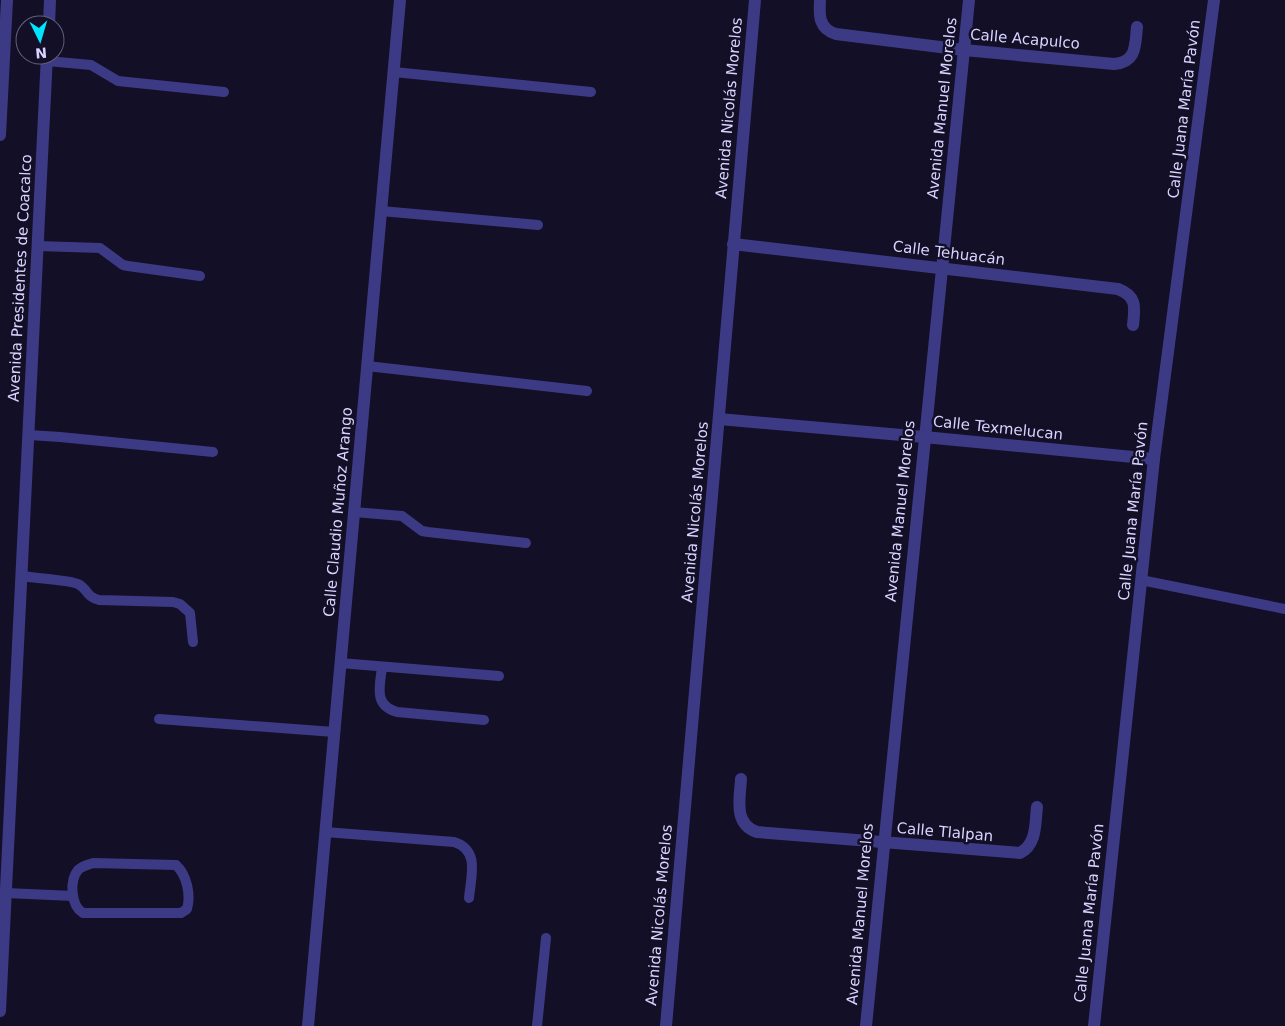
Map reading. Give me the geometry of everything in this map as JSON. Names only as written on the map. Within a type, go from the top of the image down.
[{"type":"street","points":[[0,135],[7,0]]},
{"type":"street","points":[[49,15],[50,0]]},
{"type":"street","name":"Calle Claudio Muñoz Arango","points":[[308,1026],[400,0]]},
{"type":"street","name":"Avenida Nicolás Morelos","points":[[666,1026],[755,0]]},
{"type":"street","name":"Calle Acapulco","points":[[820,0],[820,21],[829,32],[964,50],[1114,64],[1129,60],[1134,54],[1137,27]]},
{"type":"street","name":"Avenida Manuel Morelos","points":[[866,1026],[969,0]]},
{"type":"street","name":"Calle Juana María Pavón","points":[[1094,1026],[1154,460],[1214,0]]},
{"type":"street","name":"Avenida Presidentes de Coacalco","points":[[0,1011],[47,65]]},
{"type":"street","name":"Calle Tehuacán","points":[[733,244],[1118,289],[1130,296],[1133,302],[1133,325]]},
{"type":"street","name":"Calle Texmelucan","points":[[719,419],[1154,460]]},
{"type":"street","name":"Calle Tlalpan","points":[[741,779],[741,819],[750,830],[757,832],[1020,853],[1031,844],[1037,807]]},
{"type":"lane","points":[[65,61],[91,65],[118,81],[224,92]]},
{"type":"lane","points":[[394,72],[591,92]]},
{"type":"lane","points":[[381,211],[538,225]]},
{"type":"lane","points":[[38,246],[100,248],[123,265],[200,276]]},
{"type":"lane","points":[[367,366],[587,391]]},
{"type":"lane","points":[[28,435],[212,452]]},
{"type":"lane","points":[[354,512],[402,516],[422,531],[526,543]]},
{"type":"lane","points":[[22,576],[74,582],[82,587],[88,596],[100,600],[180,604],[190,613],[193,642]]},
{"type":"lane","points":[[1141,580],[1285,609]]},
{"type":"lane","points":[[340,663],[499,676]]},
{"type":"lane","points":[[382,666],[380,698],[389,710],[484,720]]},
{"type":"lane","points":[[159,719],[334,732]]},
{"type":"lane","points":[[326,832],[462,844],[471,855],[469,898]]},
{"type":"lane","points":[[93,864],[176,865],[186,884],[189,895],[187,909],[181,913],[90,914],[78,910],[73,896],[75,875],[85,865],[93,864]]},
{"type":"lane","points":[[6,893],[73,896]]},
{"type":"lane","points":[[537,1026],[546,938]]}]
